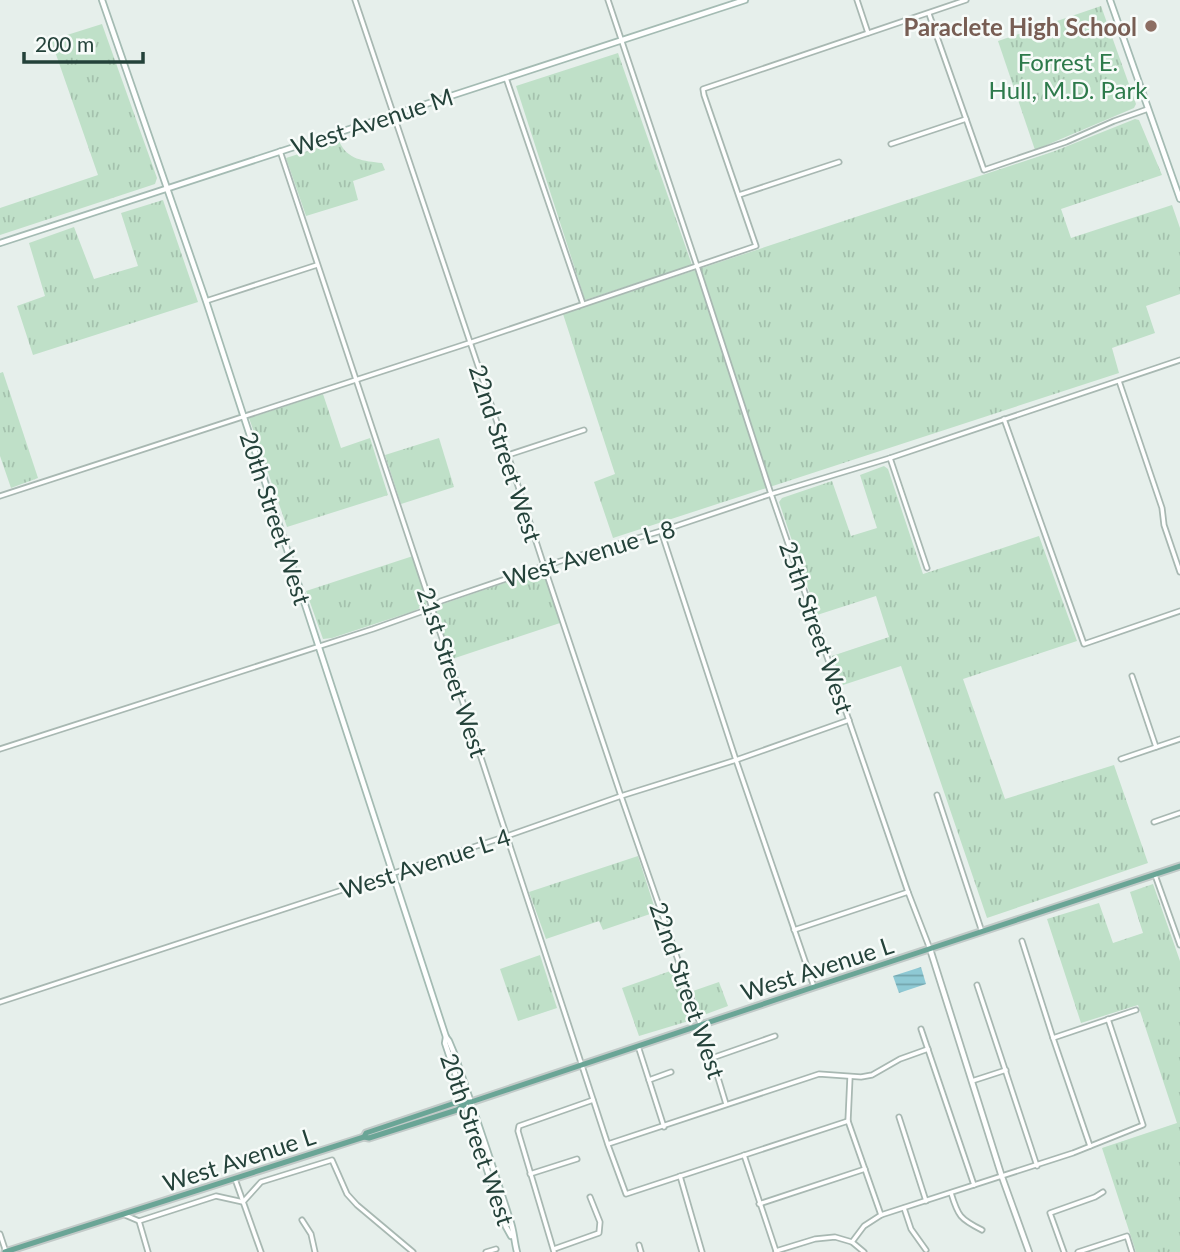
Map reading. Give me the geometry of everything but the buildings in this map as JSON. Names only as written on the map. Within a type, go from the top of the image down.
[{"type":"main road","name":"20th Street West","points":[[102,0],[206,301],[446,1037],[454,1053],[468,1103],[512,1225],[517,1252]]},
{"type":"main road","name":"West Avenue M","points":[[0,243],[744,0]]},
{"type":"main road","points":[[1110,0],[1180,199]]},
{"type":"main road","name":"West Avenue L","points":[[6,1252],[364,1137],[369,1138],[457,1110],[468,1103],[1180,866]]},
{"type":"main road","name":"25th Street West","points":[[930,949],[1002,1177],[1029,1252]]},
{"type":"main road","points":[[0,1250],[6,1252]]},
{"type":"street","name":"22nd Street West","points":[[355,0],[726,1104]]},
{"type":"street","name":"25th Street West","points":[[608,0],[771,494],[930,949]]},
{"type":"street","points":[[856,0],[868,33]]},
{"type":"street","points":[[0,496],[756,246],[703,89],[966,0]]},
{"type":"street","points":[[929,13],[984,170],[1066,142],[1148,108]]},
{"type":"street","points":[[506,78],[583,304]]},
{"type":"street","points":[[891,144],[966,119]]},
{"type":"street","name":"21st Street West","points":[[280,151],[626,1194],[680,1176]]},
{"type":"street","points":[[738,195],[839,162]]},
{"type":"street","points":[[206,301],[318,265]]},
{"type":"street","name":"West Avenue L 8","points":[[0,748],[432,608],[441,601],[544,566],[890,458],[1180,360]]},
{"type":"street","points":[[1119,381],[1162,508],[1164,525],[1180,572]]},
{"type":"street","points":[[1004,419],[1084,644],[1180,611]]},
{"type":"street","points":[[508,455],[583,430]]},
{"type":"street","points":[[890,458],[927,568]]},
{"type":"street","points":[[662,531],[736,760],[814,987]]},
{"type":"street","points":[[1132,676],[1156,747]]},
{"type":"street","name":"West Avenue L 4","points":[[0,1002],[393,874],[849,720]]},
{"type":"street","points":[[1121,759],[1180,739]]},
{"type":"street","points":[[937,795],[982,932]]},
{"type":"street","points":[[1154,822],[1180,813]]},
{"type":"street","points":[[1155,875],[1180,945]]},
{"type":"street","points":[[794,930],[908,892]]},
{"type":"street","points":[[1021,941],[1090,1146]]},
{"type":"street","points":[[977,985],[1037,1166]]},
{"type":"street","points":[[1053,1038],[1136,1010]]},
{"type":"street","points":[[852,1242],[864,1226],[881,1215],[1037,1166],[1143,1125],[1108,1019]]},
{"type":"street","points":[[921,1029],[974,1185]]},
{"type":"street","points":[[712,1058],[775,1036]]},
{"type":"street","points":[[638,1046],[664,1127]]},
{"type":"street","points":[[608,1144],[818,1074],[850,1077],[872,1075],[900,1059],[928,1049]]},
{"type":"street","points":[[972,1081],[1006,1070]]},
{"type":"street","points":[[649,1080],[671,1072]]},
{"type":"street","points":[[850,1077],[848,1121],[881,1215]]},
{"type":"street","points":[[590,1197],[600,1222],[599,1233],[554,1251],[517,1131],[519,1126],[593,1100]]},
{"type":"street","points":[[899,1117],[926,1200]]},
{"type":"street","points":[[702,1252],[680,1176],[848,1121]]},
{"type":"street","points":[[743,1154],[775,1252],[815,1239],[835,1237],[852,1242],[864,1252]]},
{"type":"street","points":[[530,1174],[577,1159]]},
{"type":"street","name":"West Avenue L","points":[[139,1221],[216,1196],[243,1202],[261,1182],[332,1160],[347,1194],[413,1252]]},
{"type":"street","points":[[759,1204],[865,1169]]},
{"type":"street","points":[[235,1179],[261,1252]]},
{"type":"street","points":[[1064,1252],[1050,1213],[1103,1192]]},
{"type":"street","points":[[951,1193],[956,1209],[965,1221],[982,1230]]},
{"type":"street","points":[[904,1208],[911,1229],[926,1250]]},
{"type":"street","points":[[125,1215],[139,1221],[148,1252]]},
{"type":"street","points":[[302,1220],[311,1234],[315,1252]]},
{"type":"street","points":[[0,1234],[6,1252]]},
{"type":"street","points":[[1078,1252],[1127,1236],[1132,1252]]},
{"type":"street","points":[[639,1245],[641,1252]]},
{"type":"street","points":[[486,1252],[496,1249]]},
{"type":"green space","name":"Forrest E. Hull, M.D. Park","points":[[1101,6],[1136,104],[1134,108],[1035,150],[998,41]]},
{"type":"green space","points":[[102,24],[157,178],[155,184],[0,235],[0,208],[98,175],[51,40]]},
{"type":"green space","points":[[618,53],[692,265],[585,300],[516,86]]},
{"type":"green space","points":[[1135,119],[1139,120],[1162,175],[1061,209],[1071,238],[1172,205],[1180,228],[1180,294],[1146,306],[1155,333],[1112,348],[1119,373],[613,538],[594,482],[615,474],[563,314],[1055,151]]},
{"type":"green space","points":[[339,141],[351,156],[382,163],[385,170],[353,181],[358,200],[306,216],[286,158]]},
{"type":"green space","points":[[163,200],[198,302],[33,355],[17,306],[45,296],[29,243],[74,227],[94,279],[138,266],[121,213]]},
{"type":"green space","points":[[3,372],[38,478],[11,488],[0,456],[0,373]]},
{"type":"green space","points":[[323,394],[341,448],[370,438],[388,495],[287,527],[249,418]]},
{"type":"green space","points":[[439,438],[454,487],[401,504],[385,455]]},
{"type":"green space","points":[[884,466],[888,469],[923,574],[1039,536],[1077,641],[963,679],[1005,799],[1114,765],[1148,863],[987,918],[901,666],[843,685],[832,656],[889,637],[876,596],[817,615],[779,502],[782,498],[832,481],[851,536],[877,528],[860,475]]},
{"type":"green space","points":[[413,556],[427,599],[426,605],[323,639],[306,591]]},
{"type":"green space","points":[[539,571],[544,574],[560,623],[452,659],[436,612],[437,606]]},
{"type":"green space","points":[[638,856],[656,912],[603,930],[599,921],[546,939],[529,892]]},
{"type":"green space","points":[[1153,884],[1180,961],[1180,1252],[1136,1252],[1102,1148],[1177,1123],[1138,1005],[1081,1023],[1047,919],[1099,903],[1113,943],[1143,933],[1130,892]]},
{"type":"green space","points":[[540,955],[557,1008],[518,1021],[500,969]]},
{"type":"green space","points":[[676,969],[692,1020],[639,1036],[622,988]]},
{"type":"green space","points":[[719,982],[728,1006],[701,1016],[693,991]]},
{"type":"water","points":[[921,967],[926,984],[899,993],[893,976]]},
{"type":"place","name":"Paraclete High School","points":[[1151,26]]}]
